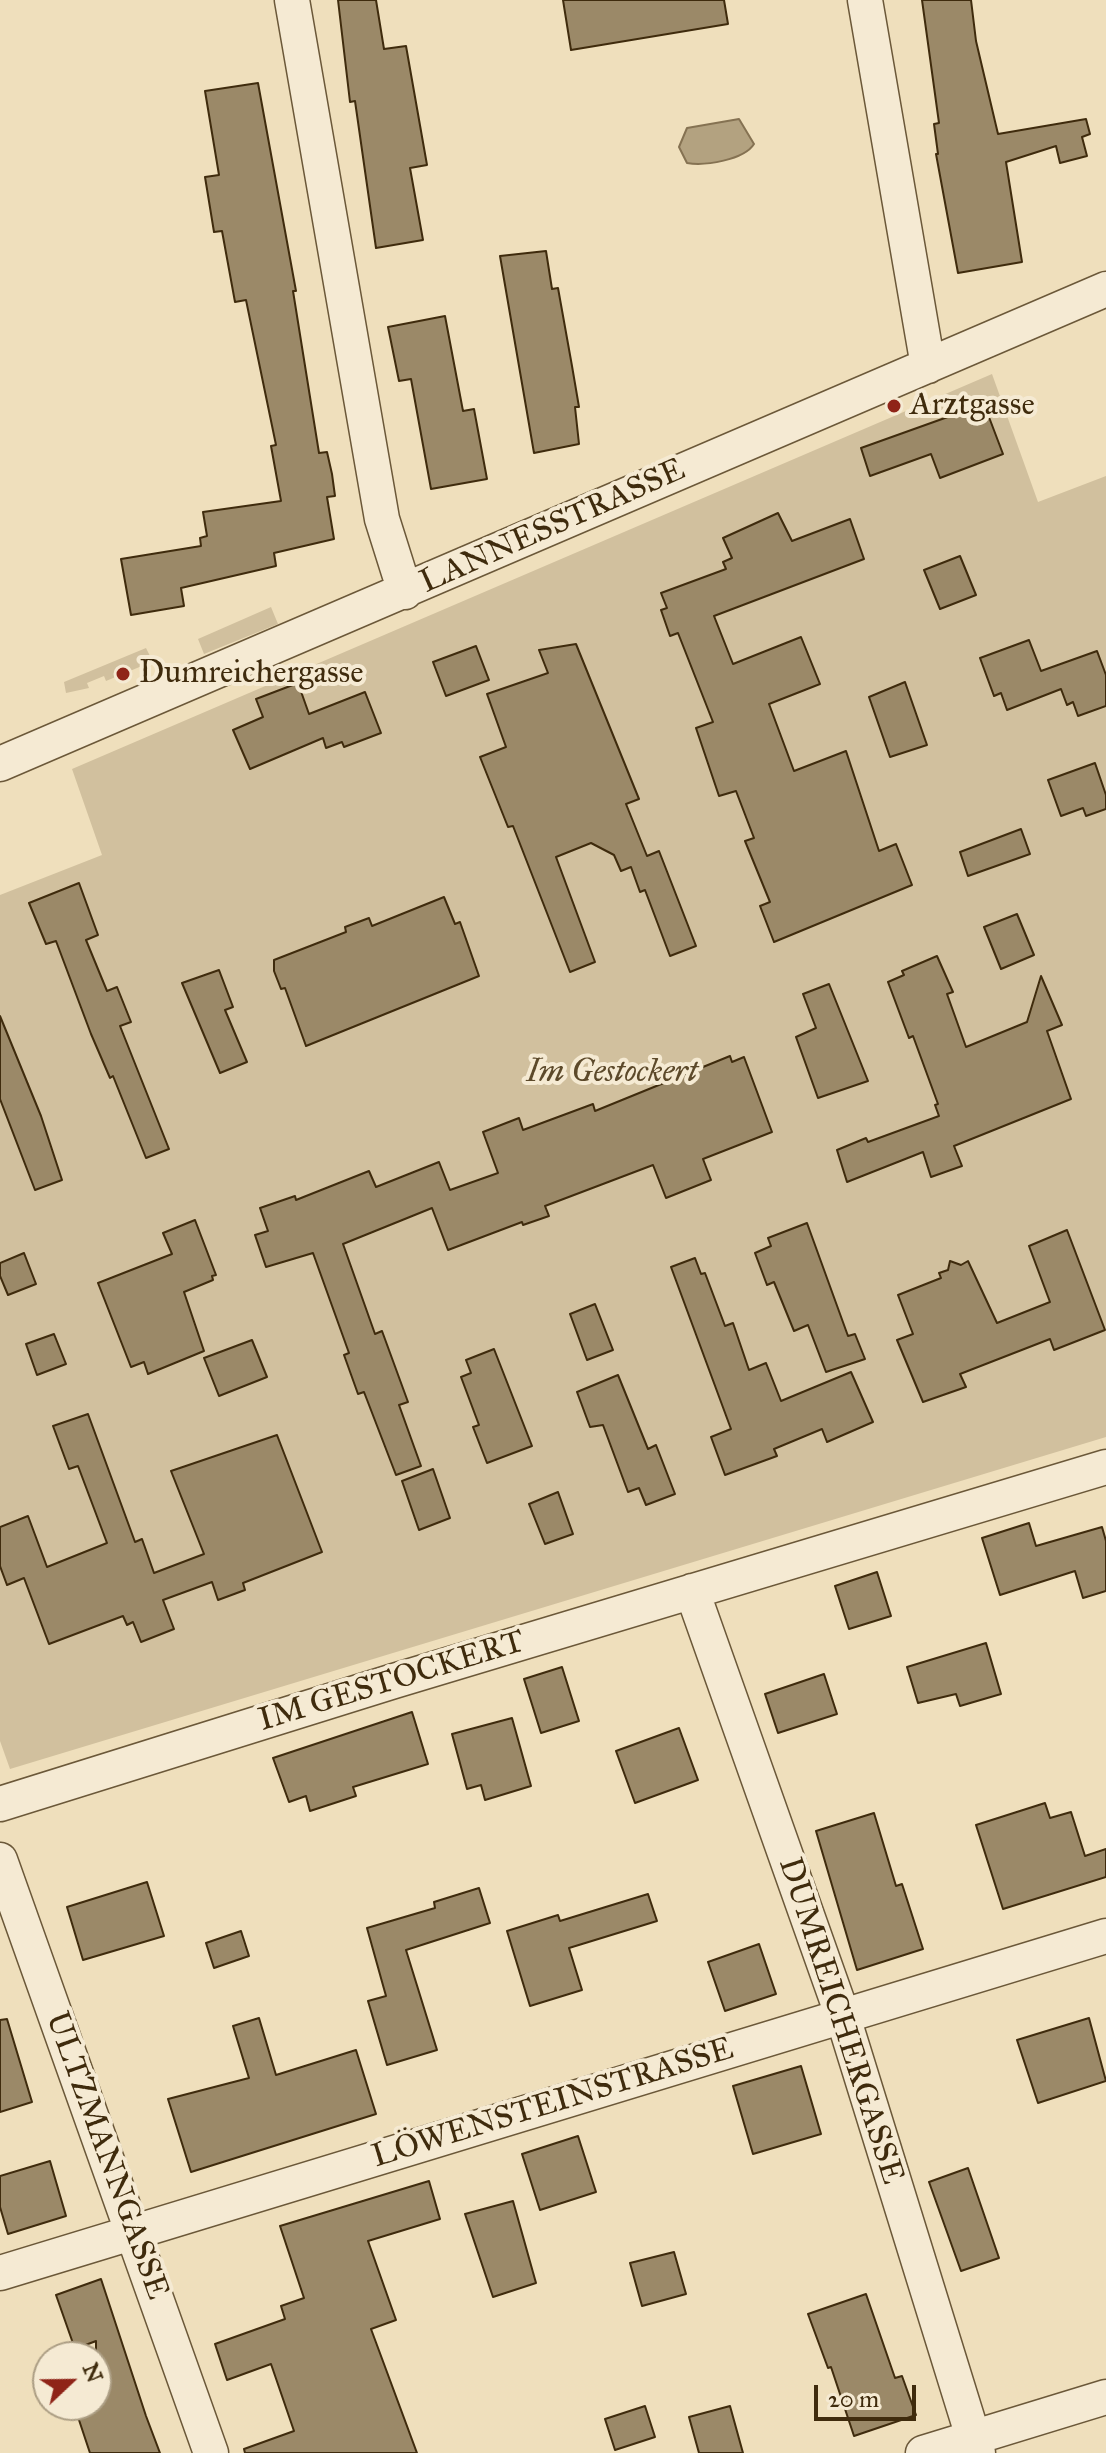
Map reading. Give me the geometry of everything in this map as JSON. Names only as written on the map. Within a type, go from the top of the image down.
[{"type":"street","points":[[292,0],[382,519],[405,592]]},
{"type":"street","points":[[865,0],[928,366]]},
{"type":"street","name":"LANNESSTRASSE","points":[[0,764],[1106,289]]},
{"type":"street","name":"IM GESTOCKERT","points":[[0,1804],[1106,1467]]},
{"type":"street","name":"DUMREICHERGASSE","points":[[692,1591],[843,2017],[975,2445]]},
{"type":"street","name":"ULTZMANNGASSE","points":[[0,1860],[211,2453]]},
{"type":"street","name":"LÖWENSTEINSTRASSE","points":[[0,2273],[132,2230],[1106,1936]]},
{"type":"street","points":[[923,2453],[975,2445],[1106,2397]]},
{"type":"green space","name":"Im Gestockert","points":[[992,374],[1038,502],[1106,476],[1106,1437],[10,1769],[0,1741],[0,895],[102,855],[72,769]]},
{"type":"green space","points":[[271,607],[278,624],[204,654],[198,639]]},
{"type":"green space","points":[[146,648],[152,660],[149,663],[106,681],[104,676],[87,683],[89,688],[66,693],[64,682]]},
{"type":"shaded area","points":[[739,119],[754,144],[749,150],[724,161],[687,163],[679,147],[687,128]]},
{"type":"building","points":[[338,0],[376,0],[384,49],[406,46],[427,165],[410,168],[423,240],[376,248],[355,101],[350,102]]},
{"type":"building","points":[[563,0],[724,0],[728,24],[571,50]]},
{"type":"building","points":[[922,0],[971,0],[976,41],[998,134],[1086,119],[1090,134],[1082,137],[1087,156],[1060,163],[1056,146],[1006,162],[1022,262],[958,273],[936,154],[934,124],[939,123]]},
{"type":"building","points":[[258,83],[296,291],[293,291],[319,453],[327,452],[332,474],[335,496],[327,497],[334,539],[274,553],[276,566],[181,588],[184,606],[131,615],[121,559],[201,546],[200,538],[207,536],[203,512],[281,501],[271,446],[276,445],[246,300],[235,302],[222,231],[214,232],[205,177],[219,175],[205,91]]},
{"type":"building","points":[[546,251],[552,289],[558,288],[572,366],[579,407],[575,407],[579,444],[534,453],[500,256]]},
{"type":"building","points":[[445,316],[463,411],[474,409],[487,479],[431,489],[411,379],[399,381],[388,327]]},
{"type":"building","points":[[984,404],[1003,454],[940,478],[931,454],[870,476],[861,448]]},
{"type":"building","points":[[778,513],[792,541],[850,519],[864,559],[714,616],[733,664],[801,637],[820,684],[769,704],[794,771],[846,751],[879,851],[896,844],[912,885],[774,942],[760,906],[770,902],[745,841],[754,838],[736,791],[719,796],[696,728],[713,722],[678,633],[670,636],[661,610],[667,608],[661,593],[726,569],[723,562],[732,558],[723,538]]},
{"type":"building","points":[[960,556],[976,595],[940,609],[924,570]]},
{"type":"building","points":[[1029,640],[1041,671],[1097,651],[1106,675],[1106,706],[1078,716],[1073,702],[1067,705],[1061,689],[1007,710],[1001,693],[994,696],[980,658]]},
{"type":"building","points":[[576,644],[639,799],[626,804],[647,856],[659,851],[696,946],[670,956],[645,890],[640,892],[631,867],[621,871],[614,855],[591,843],[556,857],[595,962],[570,972],[513,826],[508,827],[480,757],[506,747],[487,694],[548,673],[539,650]]},
{"type":"building","points":[[476,646],[489,680],[446,696],[433,662]]},
{"type":"building","points":[[905,682],[927,745],[890,757],[869,697]]},
{"type":"building","points":[[298,683],[309,714],[365,692],[381,733],[344,747],[342,742],[326,748],[323,738],[250,769],[233,730],[263,717],[256,699]]},
{"type":"building","points":[[1095,763],[1106,795],[1106,809],[1086,816],[1083,808],[1061,816],[1048,780]]},
{"type":"building","points":[[1021,829],[1030,854],[968,876],[960,852]]},
{"type":"building","points":[[79,883],[98,935],[86,940],[107,991],[117,987],[131,1022],[120,1026],[169,1149],[146,1158],[113,1076],[110,1078],[91,1034],[56,941],[46,944],[29,903]]},
{"type":"building","points":[[444,897],[455,924],[460,922],[479,976],[306,1046],[285,988],[281,989],[274,971],[274,960],[346,932],[345,927],[369,918],[372,926]]},
{"type":"building","points":[[1017,914],[1034,955],[1001,969],[984,927]]},
{"type":"building","points":[[937,956],[953,992],[947,994],[966,1047],[1027,1022],[1041,976],[1062,1025],[1047,1031],[1071,1099],[954,1146],[962,1166],[931,1177],[923,1152],[847,1182],[837,1150],[939,1116],[935,1105],[938,1104],[913,1036],[909,1038],[888,982],[904,975],[902,971]]},
{"type":"building","points":[[219,970],[233,1007],[225,1010],[247,1062],[220,1073],[182,983]]},
{"type":"building","points":[[829,984],[868,1081],[818,1098],[796,1037],[816,1028],[803,994]]},
{"type":"building","points":[[0,1016],[41,1116],[62,1180],[35,1190],[0,1099]]},
{"type":"building","points":[[730,1056],[732,1062],[744,1057],[772,1132],[703,1159],[711,1180],[666,1198],[653,1165],[545,1206],[549,1216],[523,1225],[522,1222],[448,1250],[432,1208],[343,1244],[375,1334],[382,1331],[408,1402],[399,1405],[421,1466],[396,1475],[364,1392],[358,1394],[344,1355],[349,1353],[313,1253],[266,1267],[255,1235],[268,1231],[260,1208],[295,1196],[296,1200],[369,1171],[376,1187],[439,1162],[450,1190],[498,1173],[483,1132],[519,1118],[523,1130],[593,1104],[595,1111]]},
{"type":"building","points":[[195,1220],[216,1275],[212,1276],[213,1280],[184,1292],[204,1351],[148,1374],[144,1362],[131,1367],[98,1283],[172,1254],[163,1233]]},
{"type":"building","points":[[807,1223],[848,1336],[855,1334],[865,1359],[826,1372],[808,1325],[794,1331],[774,1282],[767,1285],[755,1253],[771,1246],[768,1238]]},
{"type":"building","points":[[1067,1230],[1105,1330],[1054,1350],[1050,1339],[960,1374],[966,1387],[923,1402],[897,1340],[913,1334],[898,1295],[941,1278],[939,1273],[948,1270],[950,1261],[961,1265],[968,1261],[997,1323],[1050,1302],[1029,1246]]},
{"type":"building","points":[[24,1253],[36,1284],[8,1295],[0,1276],[0,1263]]},
{"type":"building","points":[[695,1258],[701,1274],[705,1273],[725,1326],[733,1323],[749,1370],[766,1363],[781,1401],[851,1372],[873,1422],[827,1442],[822,1429],[774,1449],[777,1456],[725,1475],[711,1437],[731,1429],[671,1267]]},
{"type":"building","points":[[595,1304],[613,1350],[587,1360],[570,1314]]},
{"type":"building","points":[[54,1334],[66,1364],[37,1375],[26,1344]]},
{"type":"building","points":[[252,1340],[267,1377],[219,1396],[204,1358]]},
{"type":"building","points":[[494,1349],[532,1446],[487,1463],[473,1427],[479,1425],[461,1377],[471,1373],[466,1360]]},
{"type":"building","points":[[618,1375],[648,1449],[656,1445],[675,1494],[646,1505],[639,1488],[628,1492],[603,1425],[590,1427],[577,1392]]},
{"type":"building","points":[[88,1414],[135,1542],[142,1539],[154,1573],[204,1554],[171,1471],[277,1435],[322,1552],[243,1583],[245,1590],[218,1600],[212,1582],[163,1600],[174,1629],[141,1642],[133,1622],[127,1625],[123,1616],[49,1644],[24,1578],[7,1585],[0,1566],[0,1527],[28,1516],[47,1567],[107,1543],[78,1466],[69,1469],[53,1426]]},
{"type":"building","points":[[433,1469],[450,1518],[419,1530],[402,1481]]},
{"type":"building","points":[[558,1492],[573,1534],[545,1544],[529,1504]]},
{"type":"building","points":[[1029,1523],[1036,1546],[1102,1527],[1106,1541],[1106,1591],[1083,1598],[1075,1571],[1000,1595],[982,1538]]},
{"type":"building","points":[[877,1572],[891,1616],[849,1629],[835,1586]]},
{"type":"building","points":[[986,1643],[1001,1694],[960,1706],[956,1694],[918,1703],[907,1667]]},
{"type":"building","points":[[562,1667],[579,1721],[541,1733],[524,1679]]},
{"type":"building","points":[[824,1674],[837,1714],[778,1733],[765,1694]]},
{"type":"building","points":[[412,1712],[428,1764],[353,1787],[356,1796],[310,1811],[306,1796],[289,1802],[273,1758]]},
{"type":"building","points":[[512,1718],[531,1786],[485,1800],[481,1785],[467,1789],[452,1734]]},
{"type":"building","points":[[679,1728],[698,1780],[635,1803],[616,1751]]},
{"type":"building","points":[[1045,1803],[1050,1818],[1071,1812],[1085,1856],[1106,1849],[1106,1877],[1003,1909],[976,1825]]},
{"type":"building","points":[[874,1813],[896,1886],[902,1884],[923,1949],[857,1970],[816,1831]]},
{"type":"building","points":[[147,1882],[164,1936],[83,1960],[67,1907]]},
{"type":"building","points":[[479,1888],[490,1923],[406,1950],[437,2050],[387,2065],[368,2001],[386,1996],[367,1928],[435,1908],[434,1902]]},
{"type":"building","points":[[648,1894],[657,1921],[569,1948],[582,1990],[530,2006],[507,1931],[558,1915],[560,1921]]},
{"type":"building","points":[[241,1931],[249,1956],[214,1968],[206,1943]]},
{"type":"building","points":[[759,1944],[776,1994],[725,2011],[708,1962]]},
{"type":"building","points":[[259,2018],[276,2075],[356,2050],[376,2114],[191,2172],[168,2099],[249,2078],[233,2026]]},
{"type":"building","points":[[1089,2018],[1106,2081],[1038,2103],[1017,2040]]},
{"type":"building","points":[[7,2019],[32,2102],[0,2112],[0,2020]]},
{"type":"building","points":[[801,2066],[821,2134],[753,2154],[733,2086]]},
{"type":"building","points":[[578,2136],[596,2192],[540,2210],[522,2154]]},
{"type":"building","points":[[50,2161],[66,2216],[8,2234],[0,2207],[0,2176]]},
{"type":"building","points":[[968,2168],[999,2258],[961,2271],[929,2182]]},
{"type":"building","points":[[429,2181],[440,2219],[368,2241],[396,2320],[371,2329],[417,2453],[245,2453],[244,2449],[294,2431],[271,2364],[227,2380],[215,2344],[285,2319],[281,2306],[304,2298],[280,2226]]},
{"type":"building","points":[[513,2201],[536,2283],[493,2297],[465,2214]]},
{"type":"building","points":[[674,2252],[686,2294],[642,2306],[630,2263]]},
{"type":"building","points":[[101,2279],[160,2453],[90,2453],[79,2421],[112,2421],[112,2341],[72,2341],[56,2295]]},
{"type":"building","points":[[866,2294],[895,2378],[902,2376],[916,2415],[854,2436],[831,2367],[828,2368],[808,2314]]},
{"type":"building","points":[[645,2406],[655,2437],[615,2450],[605,2419]]},
{"type":"building","points":[[730,2406],[743,2453],[699,2453],[689,2417]]},
{"type":"place","name":"Arztgasse","points":[[894,406]]},
{"type":"place","name":"Dumreichergasse","points":[[123,674]]}]
